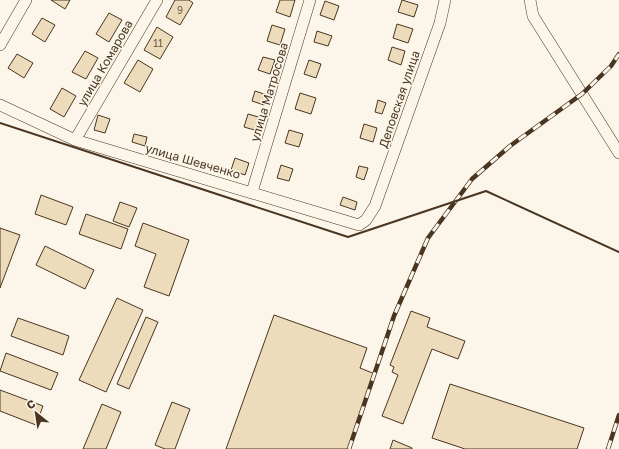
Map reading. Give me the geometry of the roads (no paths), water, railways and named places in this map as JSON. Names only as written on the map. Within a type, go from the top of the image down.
[{"type":"street","points":[[0,45],[26,0]]},
{"type":"street","name":"улица Комарова","points":[[75,140],[157,0]]},
{"type":"street","name":"улица Матросова","points":[[252,192],[310,0]]},
{"type":"street","name":"Деповская улица","points":[[376,206],[440,23],[445,0]]},
{"type":"street","points":[[530,0],[533,16],[619,153]]},
{"type":"street","name":"улица Шевченко","points":[[0,105],[75,140],[360,224],[366,220],[376,206]]},
{"type":"railway","points":[[349,449],[394,316],[428,238],[472,179],[510,146],[582,94],[611,66],[619,54]]},
{"type":"railway","points":[[608,449],[619,415]]}]
